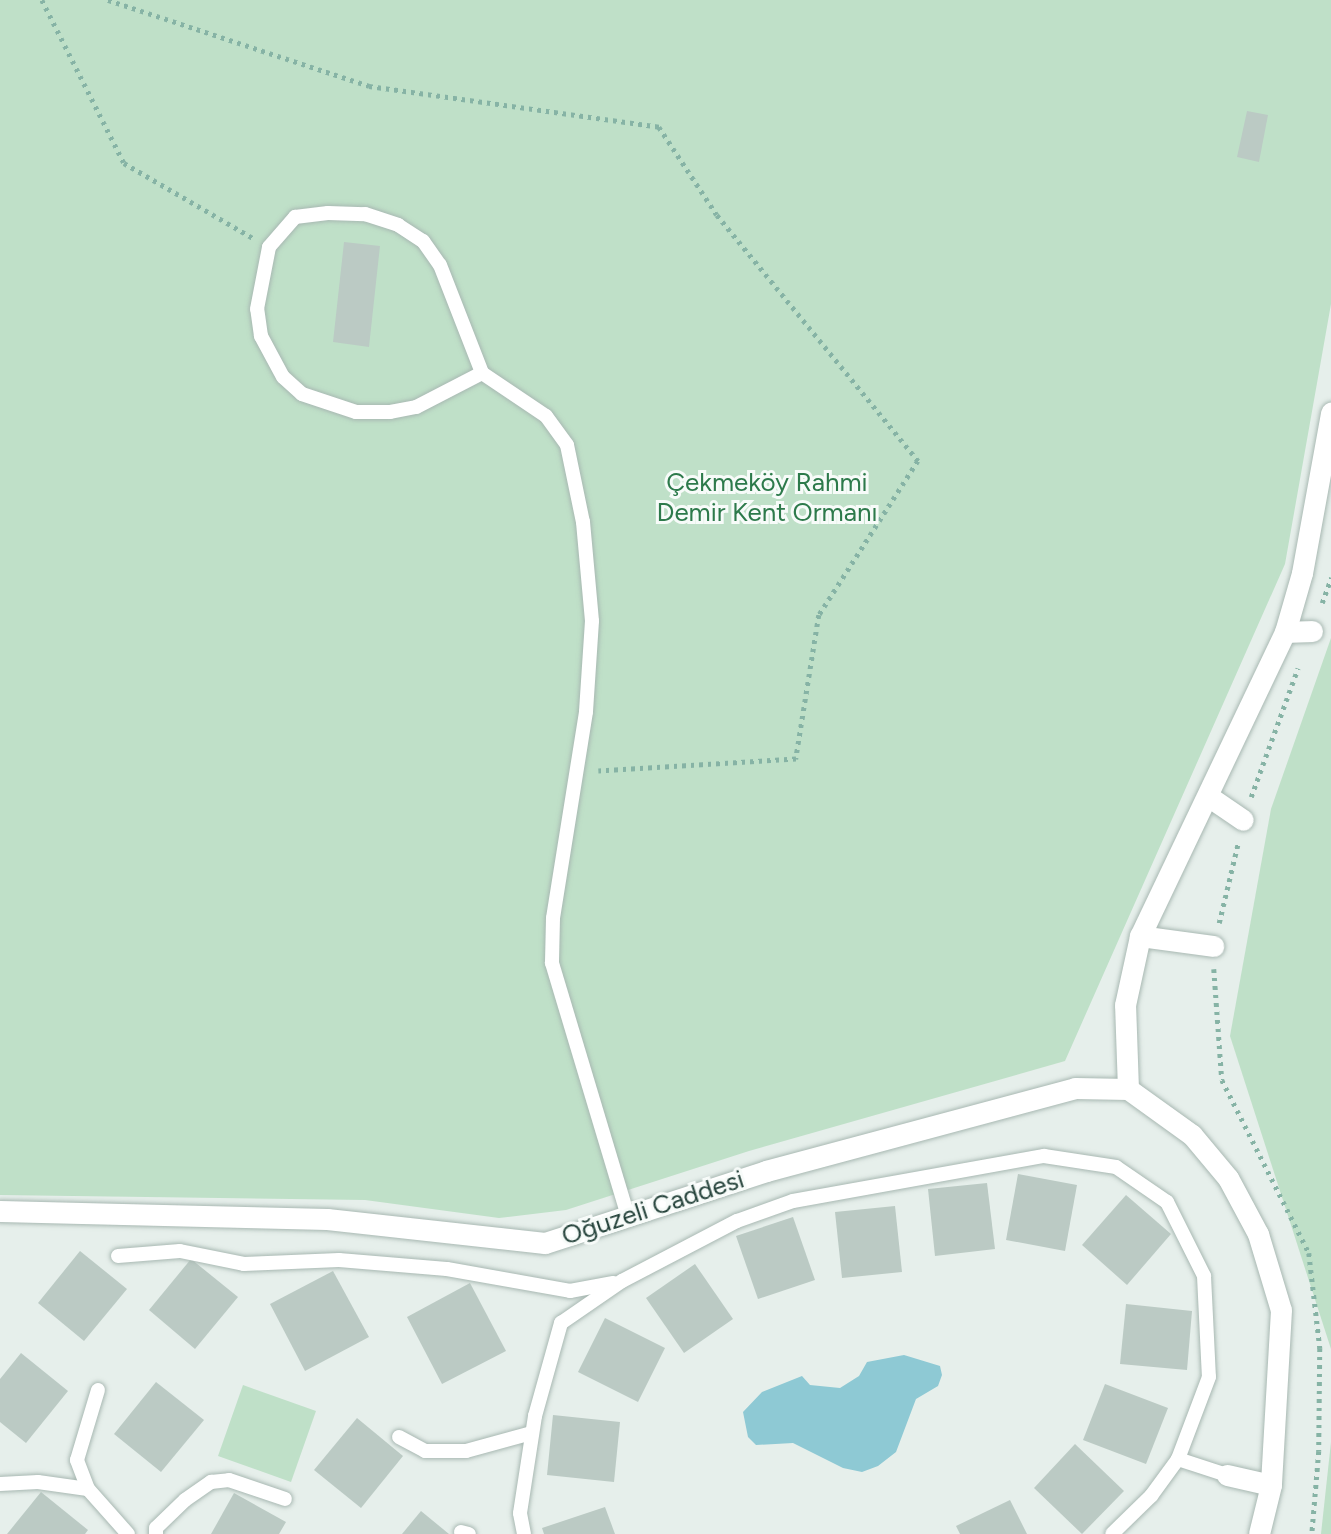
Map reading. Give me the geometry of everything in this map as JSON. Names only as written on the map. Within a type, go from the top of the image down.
[{"type":"street","points":[[1259,1534],[1271,1485],[1282,1310],[1258,1234],[1228,1178],[1192,1135],[1128,1089],[1125,1005],[1140,936],[1285,632],[1302,573],[1331,413]]},
{"type":"street","points":[[1285,632],[1312,631]]},
{"type":"street","points":[[1208,796],[1242,820]]},
{"type":"street","points":[[1140,936],[1213,946]]},
{"type":"street","name":"Oğuzeli Caddesi","points":[[0,1212],[327,1219],[545,1243],[766,1171],[1075,1088],[1128,1089]]},
{"type":"street","points":[[1227,1475],[1271,1485]]},
{"type":"lane","points":[[482,373],[416,407],[390,412],[356,411],[302,394],[283,377],[261,336],[257,309],[269,247],[295,217],[365,214],[398,225],[423,241],[440,265],[482,373],[546,416],[567,445],[583,522],[592,621],[576,772],[553,918],[552,962],[628,1216]]},
{"type":"lane","points":[[524,1534],[520,1513],[532,1433],[561,1322],[622,1281],[737,1220],[793,1201],[1044,1156],[1116,1167],[1167,1202],[1204,1276],[1209,1377],[1178,1459],[1151,1496],[1112,1534]]},
{"type":"lane","points":[[118,1256],[180,1251],[244,1264],[339,1260],[447,1269],[570,1291],[622,1281]]},
{"type":"lane","points":[[98,1390],[77,1460],[88,1489],[128,1534]]},
{"type":"lane","points":[[399,1437],[425,1451],[466,1451],[532,1433]]},
{"type":"lane","points":[[1178,1459],[1227,1475]]},
{"type":"lane","points":[[156,1534],[156,1528],[185,1500],[211,1482],[229,1479],[285,1499]]},
{"type":"lane","points":[[0,1484],[38,1482],[88,1489]]},
{"type":"path","points":[[42,0],[124,163],[269,247]]},
{"type":"path","points":[[108,0],[369,86],[659,127],[717,215],[919,461],[819,615],[796,760],[576,772]]},
{"type":"path","points":[[1312,1534],[1319,1451],[1320,1348],[1310,1253],[1222,1080],[1213,946],[1242,820],[1331,578]]},
{"type":"green space","name":"Çekmeköy Rahmi Demir Kent Ormanı","points":[[0,0],[1331,0],[1331,304],[1285,564],[1065,1061],[749,1151],[566,1210],[499,1218],[365,1200],[0,1195]]},
{"type":"green space","points":[[1331,638],[1331,1349],[1230,1036],[1271,809]]},
{"type":"green space","points":[[243,1385],[316,1411],[291,1482],[218,1456]]},
{"type":"green space","points":[[1331,1442],[1331,1534],[1321,1534]]},
{"type":"water","points":[[904,1355],[940,1366],[942,1375],[938,1386],[916,1399],[896,1452],[878,1466],[862,1472],[843,1468],[793,1443],[756,1445],[748,1437],[743,1412],[762,1392],[802,1376],[810,1385],[840,1388],[859,1376],[867,1362]]},
{"type":"building","points":[[1247,111],[1268,115],[1259,162],[1237,157]]},
{"type":"building","points":[[344,242],[380,246],[369,347],[333,342]]},
{"type":"building","points":[[1018,1174],[1077,1185],[1065,1251],[1006,1240]]},
{"type":"building","points":[[987,1183],[995,1249],[935,1256],[928,1189]]},
{"type":"building","points":[[1126,1195],[1171,1234],[1127,1285],[1082,1245]]},
{"type":"building","points":[[895,1206],[902,1272],[842,1278],[835,1212]]},
{"type":"building","points":[[793,1217],[815,1280],[758,1299],[736,1236]]},
{"type":"building","points":[[80,1251],[127,1289],[84,1341],[38,1303]]},
{"type":"building","points":[[191,1259],[238,1297],[195,1349],[149,1310]]},
{"type":"building","points":[[695,1264],[733,1319],[684,1353],[646,1298]]},
{"type":"building","points":[[333,1271],[369,1337],[305,1371],[270,1304]]},
{"type":"building","points":[[470,1283],[506,1351],[442,1384],[407,1317]]},
{"type":"building","points":[[1126,1304],[1192,1311],[1187,1370],[1120,1364]]},
{"type":"building","points":[[605,1318],[665,1348],[638,1402],[578,1372]]},
{"type":"building","points":[[21,1353],[68,1391],[26,1443],[0,1422],[0,1379]]},
{"type":"building","points":[[156,1382],[204,1420],[161,1472],[114,1434]]},
{"type":"building","points":[[1105,1384],[1168,1408],[1146,1464],[1083,1440]]},
{"type":"building","points":[[553,1415],[620,1422],[614,1482],[547,1475]]},
{"type":"building","points":[[357,1418],[403,1456],[361,1508],[314,1470]]},
{"type":"building","points":[[1075,1444],[1124,1491],[1082,1534],[1034,1488]]},
{"type":"building","points":[[41,1492],[88,1530],[85,1534],[7,1534]]},
{"type":"building","points":[[234,1493],[286,1522],[279,1534],[211,1534]]},
{"type":"building","points":[[1010,1500],[1027,1534],[960,1534],[956,1526]]},
{"type":"building","points":[[605,1507],[615,1534],[544,1534],[542,1528]]},
{"type":"building","points":[[421,1511],[449,1534],[402,1534]]}]
